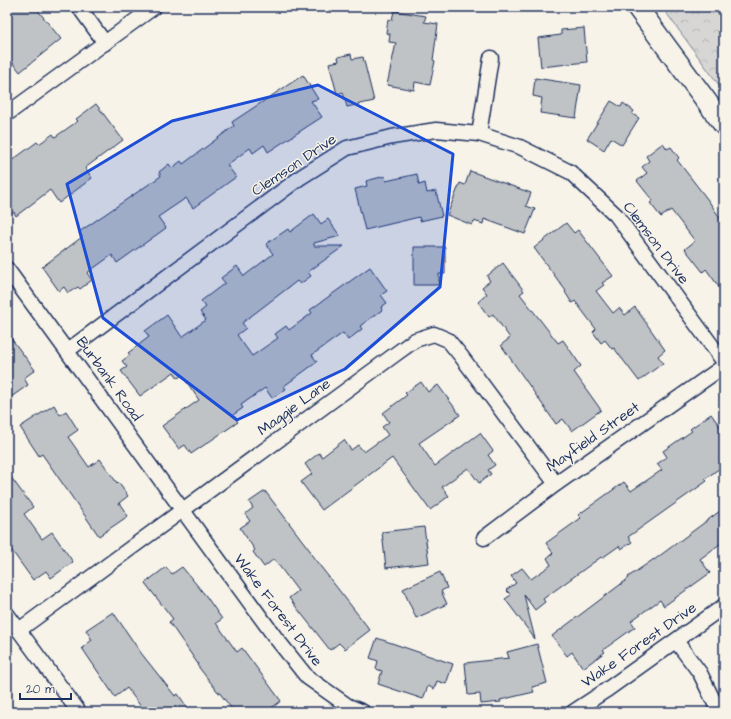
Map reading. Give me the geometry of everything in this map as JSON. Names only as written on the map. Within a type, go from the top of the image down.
[{"type":"street","points":[[79,7],[105,43]]},
{"type":"street","points":[[7,114],[154,7]]},
{"type":"street","points":[[637,7],[724,125]]},
{"type":"street","points":[[479,134],[491,58]]},
{"type":"street","name":"Clemson Drive","points":[[67,351],[301,177],[346,148],[392,137],[436,130],[479,134],[520,147],[570,172],[616,215],[724,362]]},
{"type":"street","name":"Burbank Road","points":[[7,269],[182,510]]},
{"type":"street","name":"Maggie Lane","points":[[19,630],[396,352],[415,340],[434,334],[448,340],[556,484]]},
{"type":"street","name":"Mayfield Street","points":[[484,538],[556,484],[724,366]]},
{"type":"street","name":"Wake Forest Drive","points":[[182,510],[275,637],[307,677],[348,706],[363,712]]},
{"type":"street","name":"Wake Forest Drive","points":[[573,712],[724,606]]},
{"type":"street","points":[[7,614],[79,712]]},
{"type":"street","points":[[676,641],[700,673],[719,712]]},
{"type":"highlighted area","points":[[318,85],[453,154],[440,287],[345,369],[237,420],[103,318],[67,184],[172,121]]},
{"type":"green space","points":[[662,7],[724,7],[724,92]]},
{"type":"building","points":[[7,7],[35,7],[61,39],[20,72],[7,55]]},
{"type":"building","points":[[394,11],[426,16],[424,22],[438,24],[433,60],[435,61],[430,85],[415,82],[414,90],[387,85],[396,43],[389,42],[390,34],[386,33],[388,19],[392,20]]},
{"type":"building","points":[[584,28],[587,62],[541,67],[538,38],[561,35],[561,30]]},
{"type":"building","points":[[351,54],[352,59],[363,57],[374,101],[347,107],[343,92],[337,94],[329,63],[339,61],[338,57]]},
{"type":"building","points":[[303,75],[318,99],[311,101],[322,117],[268,152],[264,145],[253,153],[250,148],[227,165],[236,177],[193,208],[186,198],[158,217],[166,228],[117,263],[112,255],[87,273],[92,280],[80,289],[78,287],[68,293],[64,287],[59,291],[42,267],[82,237],[79,232],[161,176],[159,172],[169,164],[172,168],[181,161],[183,164],[234,126],[232,122]]},
{"type":"building","points":[[535,78],[581,85],[576,118],[540,113],[542,98],[533,96]]},
{"type":"building","points":[[611,101],[621,107],[623,103],[634,111],[632,114],[639,118],[622,145],[611,138],[604,150],[587,139]]},
{"type":"building","points":[[96,104],[123,140],[85,168],[92,178],[59,203],[50,190],[16,216],[14,212],[7,217],[7,164],[37,142],[39,144],[53,134],[55,137],[78,121],[76,119]]},
{"type":"building","points":[[663,143],[667,149],[671,147],[679,158],[677,160],[708,200],[724,224],[724,294],[706,269],[703,272],[685,249],[695,241],[671,210],[661,217],[650,203],[653,201],[637,181],[647,173],[642,167],[649,161],[646,156]]},
{"type":"building","points":[[470,171],[531,193],[526,206],[535,209],[525,234],[484,219],[483,224],[474,221],[472,225],[447,215],[460,183],[465,185]]},
{"type":"building","points":[[417,174],[419,185],[425,183],[427,193],[436,191],[442,216],[420,221],[419,217],[365,230],[355,189],[367,186],[366,181],[385,176],[386,181]]},
{"type":"building","points":[[314,214],[321,224],[328,219],[340,236],[314,243],[314,246],[344,246],[308,272],[311,276],[300,284],[297,281],[242,323],[246,328],[237,335],[252,356],[278,338],[275,334],[286,326],[289,330],[312,313],[310,310],[370,267],[387,291],[381,295],[387,303],[381,307],[382,310],[360,326],[362,329],[348,340],[343,333],[312,355],[317,362],[284,386],[286,389],[272,398],[265,388],[241,405],[243,408],[233,415],[238,422],[191,454],[185,445],[179,449],[162,426],[199,400],[182,375],[178,378],[174,372],[140,396],[121,371],[127,367],[122,361],[130,355],[128,353],[149,337],[145,331],[167,315],[182,337],[206,320],[200,312],[206,307],[201,301],[225,283],[221,278],[237,266],[244,276],[273,254],[266,244],[288,229],[290,232]]},
{"type":"building","points":[[566,223],[574,233],[578,230],[613,276],[602,283],[604,285],[596,291],[613,313],[619,308],[625,315],[635,307],[665,350],[658,356],[663,363],[639,381],[614,348],[612,349],[605,340],[601,343],[593,332],[596,329],[575,301],[572,303],[565,292],[566,291],[534,248]]},
{"type":"building","points":[[414,247],[445,247],[445,274],[439,274],[439,285],[414,285]]},
{"type":"building","points":[[503,263],[524,291],[520,294],[558,343],[563,340],[581,366],[574,372],[601,410],[572,431],[563,419],[556,424],[501,345],[510,338],[493,314],[489,317],[478,302],[487,294],[482,287],[490,281],[487,276]]},
{"type":"building","points":[[7,333],[35,370],[24,378],[28,385],[7,400]]},
{"type":"building","points":[[421,382],[428,392],[438,385],[460,415],[419,443],[435,466],[480,433],[493,451],[488,455],[495,465],[488,470],[491,474],[479,483],[468,468],[442,487],[449,496],[430,510],[392,458],[322,510],[301,482],[312,474],[305,464],[319,453],[322,457],[344,440],[351,450],[358,445],[364,452],[388,435],[382,427],[389,422],[383,413],[407,395],[405,393]]},
{"type":"building","points":[[54,405],[60,415],[66,411],[78,430],[68,437],[89,467],[100,459],[128,496],[119,503],[128,516],[99,536],[42,454],[39,456],[20,427]]},
{"type":"building","points":[[711,414],[724,432],[724,465],[705,479],[707,481],[628,537],[632,542],[621,549],[619,546],[602,558],[601,557],[543,599],[545,602],[535,610],[524,595],[535,639],[505,599],[511,595],[506,590],[516,583],[511,576],[522,568],[531,579],[551,565],[547,558],[553,553],[546,543],[581,518],[578,515],[624,482],[631,491],[662,470],[657,464],[667,457],[663,451],[692,431],[690,429]]},
{"type":"building","points":[[7,472],[33,507],[24,514],[42,539],[52,532],[73,562],[51,578],[46,571],[33,580],[7,544]]},
{"type":"building","points":[[265,491],[311,552],[310,553],[370,630],[345,649],[339,643],[330,650],[289,598],[298,591],[274,559],[264,567],[253,552],[255,550],[240,528],[250,521],[245,514],[253,508],[249,502]]},
{"type":"building","points":[[724,508],[724,541],[700,559],[710,573],[664,606],[660,600],[631,621],[635,627],[603,650],[605,652],[583,668],[572,652],[567,656],[552,636],[629,578],[628,577],[654,560]]},
{"type":"building","points":[[424,527],[429,563],[386,568],[382,532]]},
{"type":"building","points":[[166,567],[172,574],[182,567],[206,596],[222,619],[216,623],[237,652],[242,648],[281,701],[266,712],[234,712],[197,665],[198,664],[169,622],[173,619],[145,583]]},
{"type":"building","points":[[440,572],[447,588],[441,591],[447,604],[416,618],[403,589]]},
{"type":"building","points":[[113,612],[141,653],[175,696],[178,694],[187,707],[180,712],[145,712],[127,688],[115,697],[82,648],[92,640],[86,630]]},
{"type":"building","points":[[377,638],[453,664],[446,684],[437,681],[434,689],[428,686],[423,699],[378,684],[382,671],[376,669],[378,661],[370,658]]},
{"type":"building","points":[[537,644],[547,683],[532,687],[534,692],[500,700],[501,702],[481,704],[480,694],[468,695],[465,663],[509,658],[507,652]]}]
